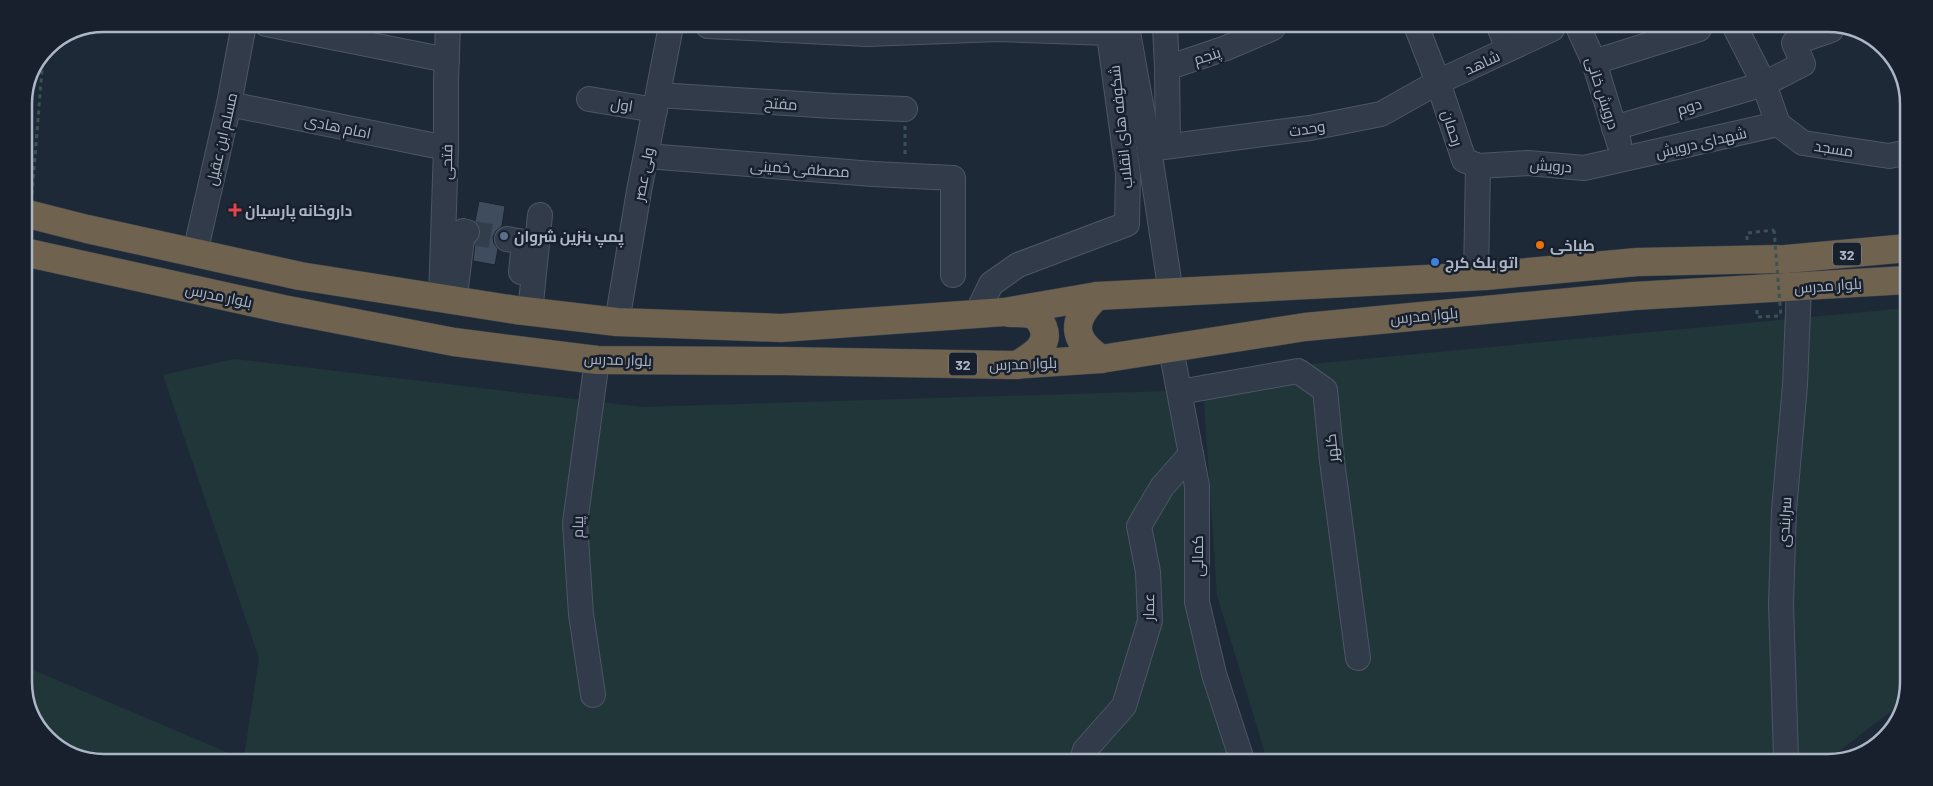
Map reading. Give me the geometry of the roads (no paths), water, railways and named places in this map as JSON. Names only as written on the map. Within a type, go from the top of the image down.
[{"type":"highway","name":"بلوار مدرس","points":[[33,216],[300,276],[447,300],[617,322],[781,328],[976,315],[1097,296],[1476,276],[1636,262],[1786,260]]},
{"type":"highway","points":[[1786,260],[1900,237]]},
{"type":"highway","name":"32","points":[[1786,260],[1900,249]]},
{"type":"highway","name":"بلوار مدرس","points":[[33,254],[283,309],[454,342],[597,360],[1017,365],[1101,359],[1314,326],[1634,296],[1900,280]]},
{"type":"highway","points":[[1097,296],[1086,306],[1078,324],[1081,341],[1088,350],[1101,359]]},
{"type":"highway","points":[[1004,312],[1029,314],[1039,319],[1045,332],[1043,344],[1033,355],[1017,365]]},
{"type":"street","name":"مسلم ابن عقیل","points":[[195,253],[229,104],[242,33]]},
{"type":"street","points":[[311,33],[447,60]]},
{"type":"street","name":"فتحی","points":[[447,300],[448,33]]},
{"type":"street","name":"ولی عصر","points":[[617,322],[670,33]]},
{"type":"street","points":[[847,33],[893,33]]},
{"type":"street","name":"شکوفه های انقلاب","points":[[976,315],[991,284],[1018,265],[1127,224],[1128,174],[1115,33]]},
{"type":"street","name":"شکوفه های انقلاب","points":[[1116,33],[1158,147]]},
{"type":"street","name":"شکوفه های انقلاب","points":[[1165,33],[1167,68],[1158,147],[1171,292]]},
{"type":"street","name":"پنجم","points":[[1167,68],[1226,48],[1261,33]]},
{"type":"street","name":"رحمان","points":[[1419,33],[1438,82],[1464,160],[1478,166]]},
{"type":"street","name":"شاهد","points":[[1438,82],[1504,39],[1533,33]]},
{"type":"street","name":"درویش خانی","points":[[1581,33],[1594,62],[1624,159]]},
{"type":"street","points":[[1594,62],[1686,33]]},
{"type":"street","points":[[1738,33],[1764,84],[1778,124]]},
{"type":"street","name":"دوم","points":[[1614,128],[1764,84],[1803,64],[1794,43],[1822,33]]},
{"type":"street","name":"وحدت","points":[[1158,147],[1310,128],[1381,114],[1438,82]]},
{"type":"street","name":"اول","points":[[589,99],[656,102]]},
{"type":"street","name":"مفتح","points":[[656,102],[905,109]]},
{"type":"street","name":"امام هادی","points":[[229,104],[446,148]]},
{"type":"street","name":"مسجد","points":[[1778,124],[1803,143],[1889,156],[1900,154]]},
{"type":"street","name":"شهدای درویش","points":[[1624,159],[1778,124]]},
{"type":"street","name":"مصطفی خمینی","points":[[647,156],[953,178],[953,275]]},
{"type":"street","name":"درویش","points":[[1478,166],[1528,163],[1584,168],[1624,159]]},
{"type":"street","points":[[1476,276],[1478,166]]},
{"type":"street","points":[[523,311],[540,215]]},
{"type":"street","points":[[447,300],[463,231],[467,232]]},
{"type":"street","points":[[507,239],[524,242],[523,311]]},
{"type":"street","name":"سرابندی","points":[[1786,754],[1781,604],[1784,510],[1795,385],[1798,287]]},
{"type":"street","name":"کمالی","points":[[1171,348],[1197,486],[1197,602],[1214,674],[1240,754]]},
{"type":"street","name":"پیام","points":[[593,695],[581,614],[575,523],[597,360]]},
{"type":"street","name":"کلهر","points":[[1180,392],[1298,371],[1325,390],[1332,461],[1358,658]]},
{"type":"street","name":"عمار","points":[[1084,754],[1085,750],[1124,706],[1150,621],[1148,572],[1139,526],[1162,487],[1191,454]]},
{"type":"tunnel","points":[[467,232],[507,239]]},
{"type":"place","name":"داروخانه پارسیان","points":[[235,210]]},
{"type":"place","name":"پمپ بنزین شروان","points":[[504,236]]},
{"type":"place","name":"طباخی","points":[[1540,245]]},
{"type":"place","name":"اتو بلک کرج","points":[[1435,262]]}]
